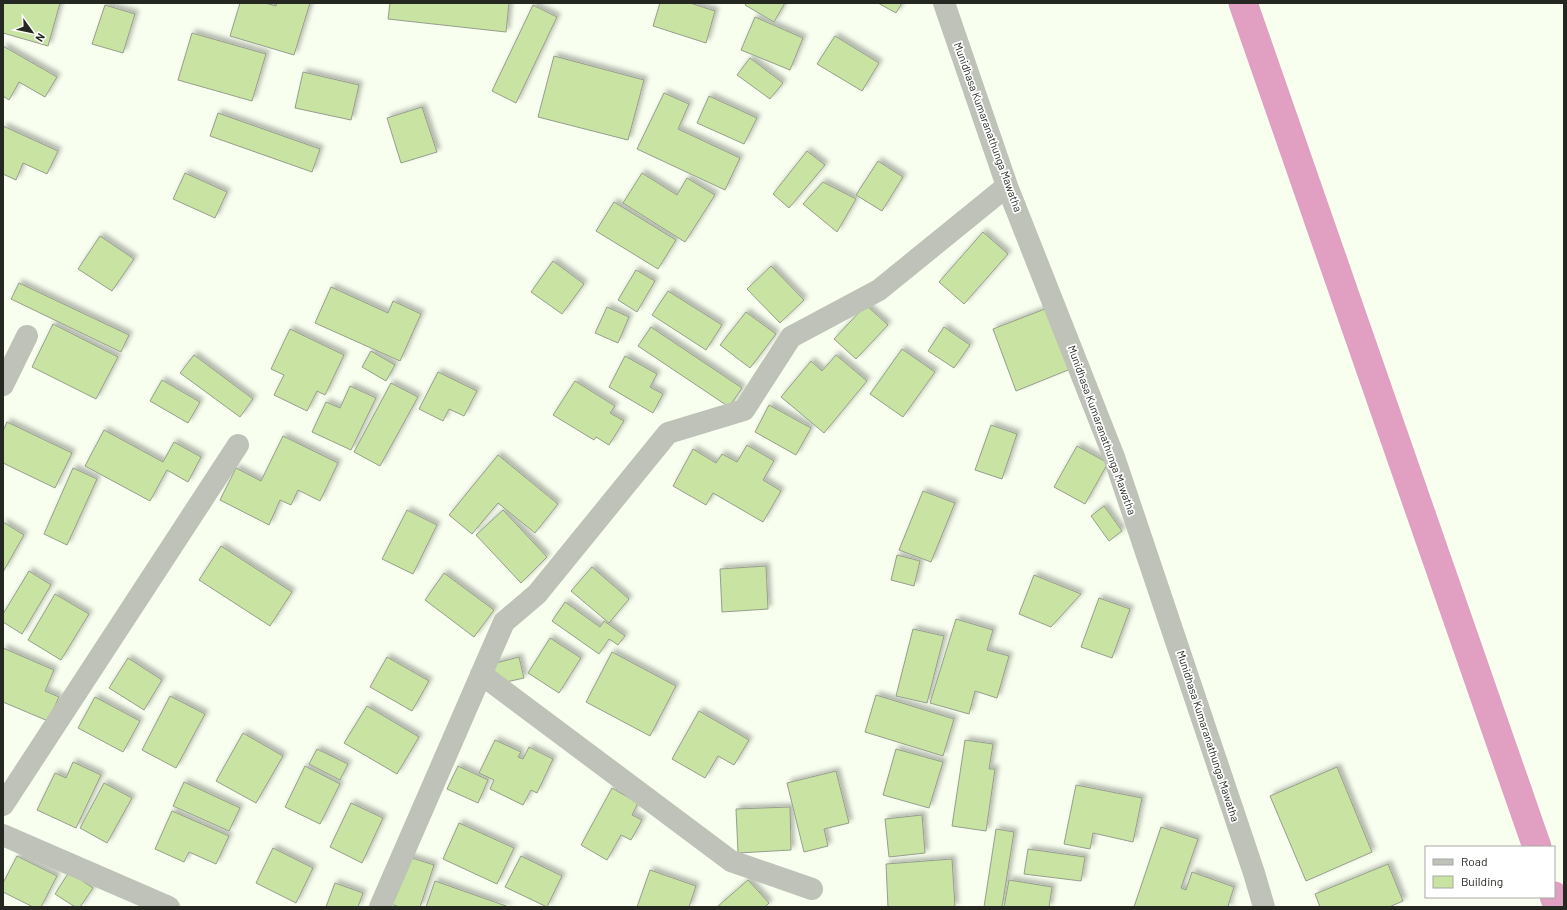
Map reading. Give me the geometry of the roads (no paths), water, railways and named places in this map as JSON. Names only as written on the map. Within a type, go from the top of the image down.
[{"type":"street","name":"Munidhasa Kumaranathunga Mawatha","points":[[944,3],[1007,186],[1114,457],[1264,907]]},
{"type":"street","points":[[380,907],[504,622],[537,594],[668,433],[744,410],[791,336],[879,290],[1007,186]]},
{"type":"street","points":[[3,385],[27,336]]},
{"type":"street","points":[[3,804],[238,444]]},
{"type":"street","points":[[481,674],[731,861],[812,889]]},
{"type":"street","points":[[3,834],[170,907]]},
{"type":"waterway","points":[[1243,3],[1537,846]]},
{"type":"waterway","points":[[1555,898],[1558,907]]}]
